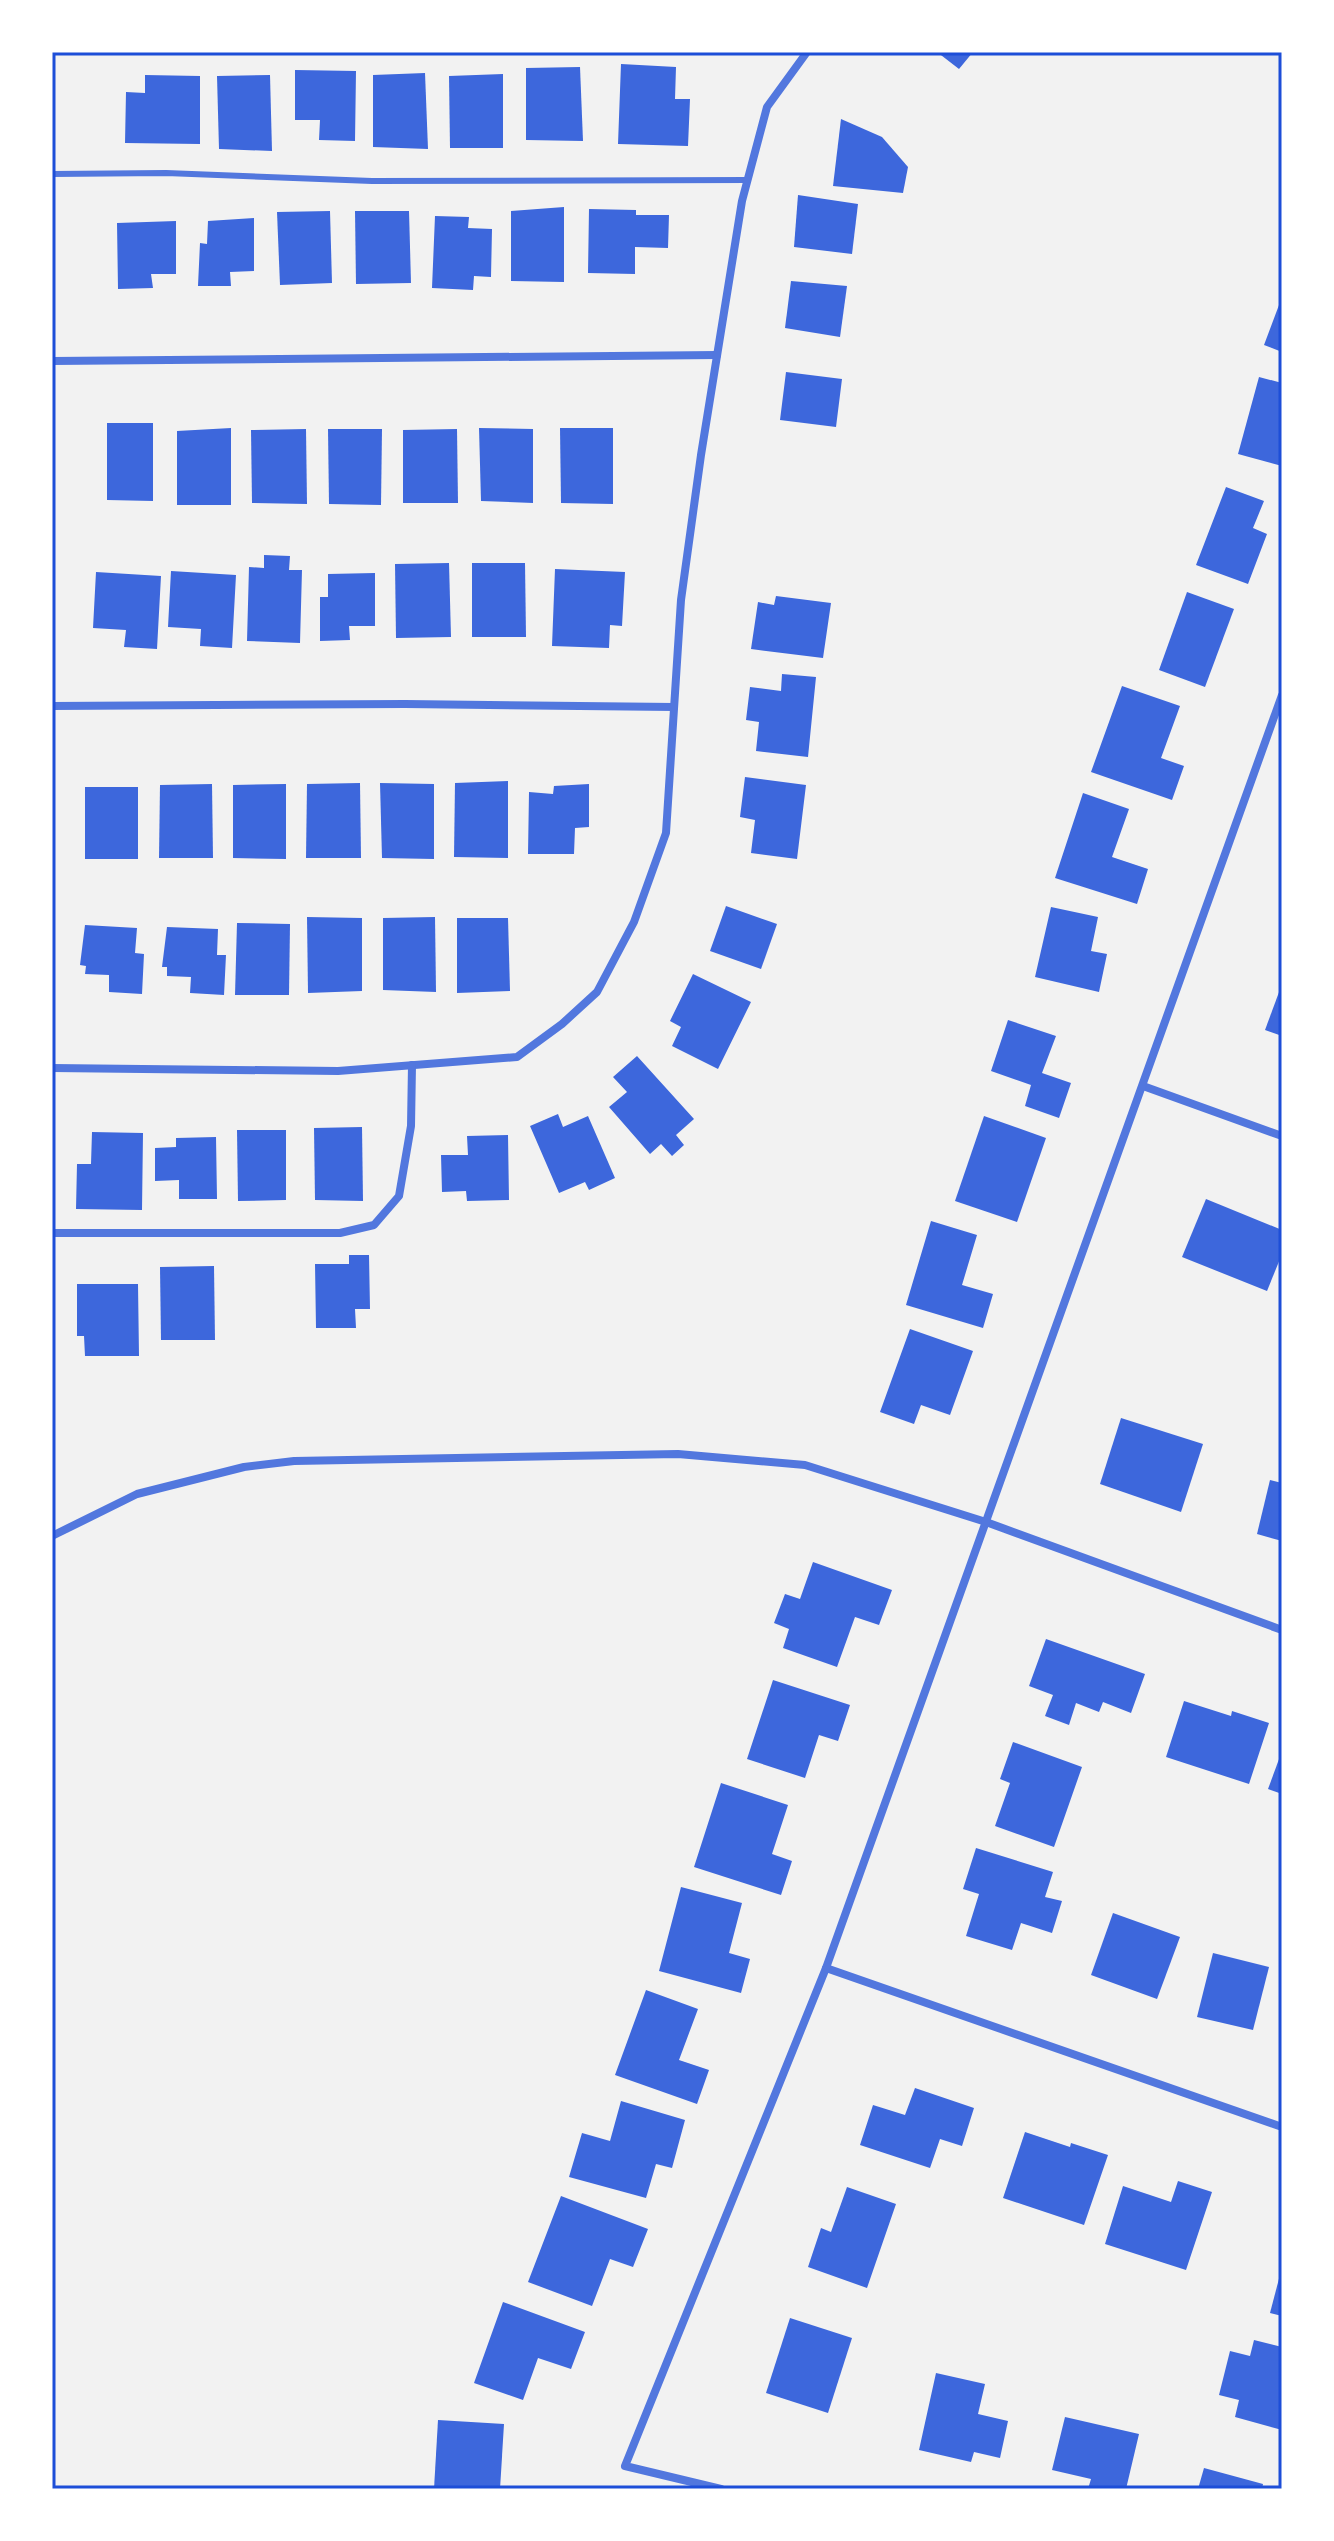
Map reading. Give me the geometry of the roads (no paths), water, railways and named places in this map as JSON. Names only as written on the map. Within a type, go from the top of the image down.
[{"type":"street","points":[[52,1068],[338,1071],[517,1057],[562,1024],[597,992],[634,922],[666,833],[681,600],[717,355],[747,180],[767,107],[804,55],[792,52]]},
{"type":"street","points":[[52,361],[717,355]]},
{"type":"street","points":[[721,2489],[625,2466],[826,1968],[1282,695]]},
{"type":"street","points":[[52,706],[405,704],[674,707]]},
{"type":"street","points":[[52,1233],[340,1233],[374,1225],[399,1196],[411,1126],[412,1065]]},
{"type":"street","points":[[1143,1086],[1282,1136]]},
{"type":"street","points":[[52,1536],[137,1494],[244,1467],[294,1461],[678,1454],[805,1465],[986,1522],[1282,1630]]},
{"type":"street","points":[[826,1968],[1282,2127]]},
{"type":"lane","points":[[52,174],[166,173],[372,181],[747,180]]}]
